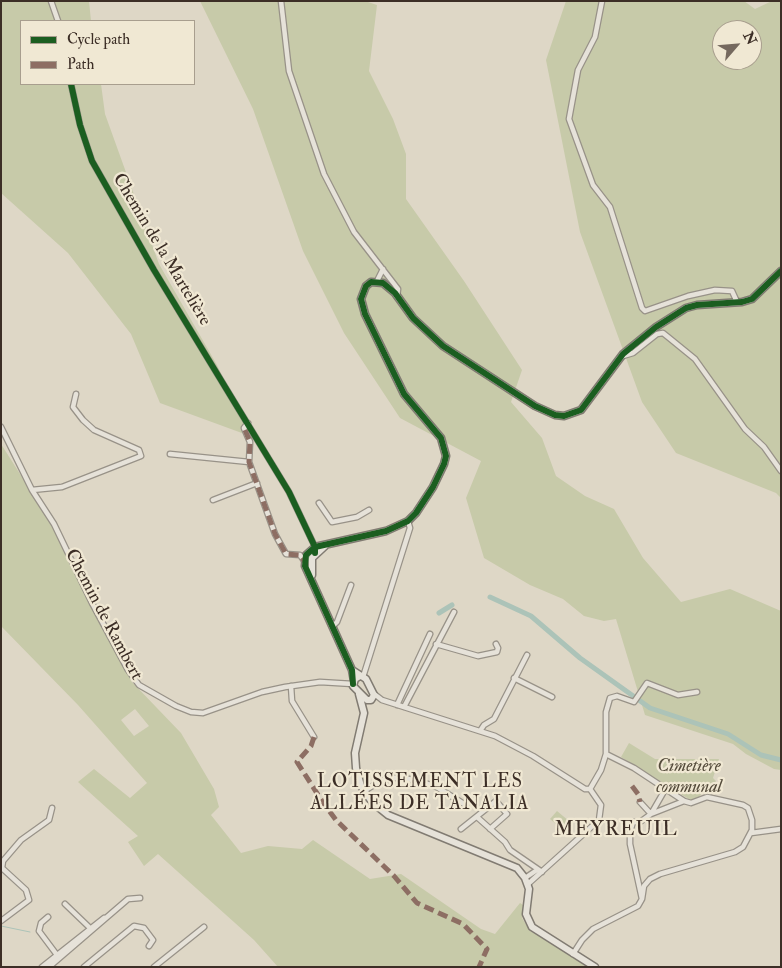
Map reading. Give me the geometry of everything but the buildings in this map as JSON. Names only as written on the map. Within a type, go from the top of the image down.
[{"type":"street","points":[[51,1],[58,20]]},
{"type":"street","points":[[281,1],[289,71],[324,174],[354,232],[398,289],[398,296]]},
{"type":"street","points":[[602,1],[594,37],[578,70],[569,119],[593,185],[610,207],[642,308],[645,312],[688,296],[715,290],[732,291],[737,302]]},
{"type":"street","name":"Chemin de la Martelière","points":[[71,85],[80,124],[92,161],[154,270],[289,492],[315,550]]},
{"type":"street","points":[[305,562],[308,552],[326,545],[386,531],[408,521],[416,513],[444,464],[446,456],[441,438],[404,394],[365,314],[361,299],[362,291],[366,286],[377,281],[383,269]]},
{"type":"street","points":[[377,281],[389,287],[398,296],[413,318],[443,346],[535,406],[555,415],[564,416],[581,410],[620,357],[656,327],[686,308],[708,303],[737,302],[752,298],[761,292],[781,271]]},
{"type":"street","points":[[620,357],[633,353],[657,334],[663,333],[695,359],[745,429],[764,447],[781,470]]},
{"type":"street","points":[[32,490],[62,487],[141,456],[139,450],[94,430],[83,420],[73,407],[76,394]]},
{"type":"street","points":[[247,424],[244,428],[250,442],[249,462],[268,517],[282,550],[286,554],[300,555],[305,562],[352,670],[353,682],[364,707]]},
{"type":"street","name":"Chemin de Rambert","points":[[1,427],[32,490],[54,524],[92,604],[128,670],[139,685],[176,706],[191,712],[203,713],[262,692],[291,686],[320,682],[353,682]]},
{"type":"street","points":[[170,454],[249,462]]},
{"type":"street","points":[[213,500],[257,483]]},
{"type":"street","points":[[38,500],[44,490]]},
{"type":"street","points":[[319,503],[332,522],[358,517],[369,510]]},
{"type":"street","points":[[353,682],[362,677],[410,528],[408,521]]},
{"type":"street","points":[[313,580],[310,567],[315,550]]},
{"type":"street","points":[[333,626],[337,622],[350,584]]},
{"type":"street","points":[[404,707],[454,612]]},
{"type":"street","points":[[397,705],[430,634]]},
{"type":"street","points":[[436,644],[478,656],[497,652],[496,644]]},
{"type":"street","points":[[480,731],[484,725],[494,719],[527,655]]},
{"type":"street","points":[[352,670],[362,677],[371,698]]},
{"type":"street","points":[[514,678],[552,697]]},
{"type":"street","points":[[590,789],[601,770],[606,754],[608,700],[617,696],[632,702],[647,683],[678,695],[697,692]]},
{"type":"street","points":[[291,686],[292,701],[314,737]]},
{"type":"street","points":[[359,694],[480,731],[505,741],[585,789],[590,789],[602,805],[599,820],[527,881]]},
{"type":"street","points":[[371,698],[364,707],[355,753],[358,777],[364,791],[373,804],[388,815],[517,868],[527,881],[529,895],[526,914],[535,930],[595,967]]},
{"type":"street","points":[[573,954],[582,940],[593,929],[638,906],[642,899],[644,886],[650,879],[660,874],[735,852],[742,847],[751,832],[752,820],[746,806],[707,797],[692,803],[684,801],[666,788],[606,754]]},
{"type":"street","points":[[364,791],[382,780],[401,777],[435,786],[464,804]]},
{"type":"street","points":[[651,814],[666,788]]},
{"type":"street","points":[[642,899],[630,844],[630,832],[633,822],[640,822],[651,814],[684,801]]},
{"type":"street","points":[[461,829],[494,802],[497,802],[507,814],[490,829]]},
{"type":"street","points":[[640,802],[651,814]]},
{"type":"street","points":[[1,921],[29,900],[26,890],[2,868],[3,861],[20,840],[50,820],[52,808]]},
{"type":"street","points":[[477,817],[510,850],[540,871]]},
{"type":"street","points":[[751,832],[781,829]]},
{"type":"street","points":[[49,967],[128,899],[140,898]]},
{"type":"street","points":[[65,904],[90,928]]},
{"type":"street","points":[[42,967],[109,915]]},
{"type":"street","points":[[48,917],[41,923],[39,931],[57,955]]},
{"type":"street","points":[[84,967],[134,926],[144,928],[153,940],[149,946]]},
{"type":"street","points":[[154,967],[204,927]]},
{"type":"green space","points":[[1,1],[89,1],[91,20],[20,20],[20,85],[101,85],[105,114],[159,264],[217,365],[250,436],[160,403],[131,334],[68,253],[1,193]]},
{"type":"green space","points":[[200,1],[365,1],[377,5],[369,71],[393,119],[406,154],[406,199],[464,281],[522,370],[511,402],[542,438],[556,476],[585,496],[614,509],[643,558],[681,602],[730,589],[781,611],[781,770],[774,769],[746,754],[733,744],[645,715],[616,619],[604,621],[584,616],[563,599],[530,585],[484,558],[466,498],[481,461],[400,418],[344,333],[303,251],[253,109]]},
{"type":"green space","points":[[566,1],[744,1],[755,9],[772,1],[781,1],[781,498],[776,493],[676,453],[642,402],[580,232],[546,60]]},
{"type":"green space","points":[[1,444],[46,515],[132,682],[181,733],[214,789],[219,807],[211,815],[241,853],[268,846],[302,849],[313,840],[370,879],[401,874],[481,929],[495,934],[520,903],[523,905],[522,918],[530,931],[592,967],[278,967],[254,940],[158,854],[144,866],[128,842],[138,836],[78,782],[94,769],[130,798],[147,783],[78,705],[1,626]],"holes":[[[135,709],[149,726],[134,736],[121,720]]]},
{"type":"green space","name":"Cimetière communal","points":[[629,743],[655,759],[719,759],[713,778],[716,781],[712,787],[709,785],[698,798],[692,801],[621,757]]},
{"type":"green space","points":[[557,811],[569,821],[562,829],[550,819]]},
{"type":"waterway","points":[[490,597],[531,616],[580,658],[650,708],[728,734],[761,755],[781,760]]},
{"type":"waterway","points":[[439,613],[452,605]]},
{"type":"waterway","points":[[1,926],[30,932]]},
{"type":"marked path","points":[[245,430],[250,442],[249,462],[275,534],[286,554],[300,555],[305,562]]},
{"type":"marked path","points":[[314,737],[311,746],[297,762],[322,801],[336,820],[394,876],[417,903],[463,924],[487,949],[479,967]]},
{"type":"marked path","points":[[632,786],[638,794],[640,802]]},
{"type":"cycle path","points":[[71,85],[80,125],[92,161],[154,270],[289,492],[315,547],[315,553]]},
{"type":"cycle path","points":[[353,684],[352,670],[305,566],[306,555],[315,547],[386,531],[408,521],[416,513],[433,487],[446,456],[441,438],[404,394],[365,314],[361,299],[366,286],[371,282],[383,283],[395,293],[413,318],[443,346],[535,406],[555,415],[564,416],[581,410],[623,354],[656,327],[686,308],[697,305],[742,302],[752,299],[781,271]]},
{"type":"district","name":"LOTISSEMENT LES ALLÉES DE TANALIA","points":[[420,794]]},
{"type":"district","name":"MEYREUIL","points":[[616,831]]}]
